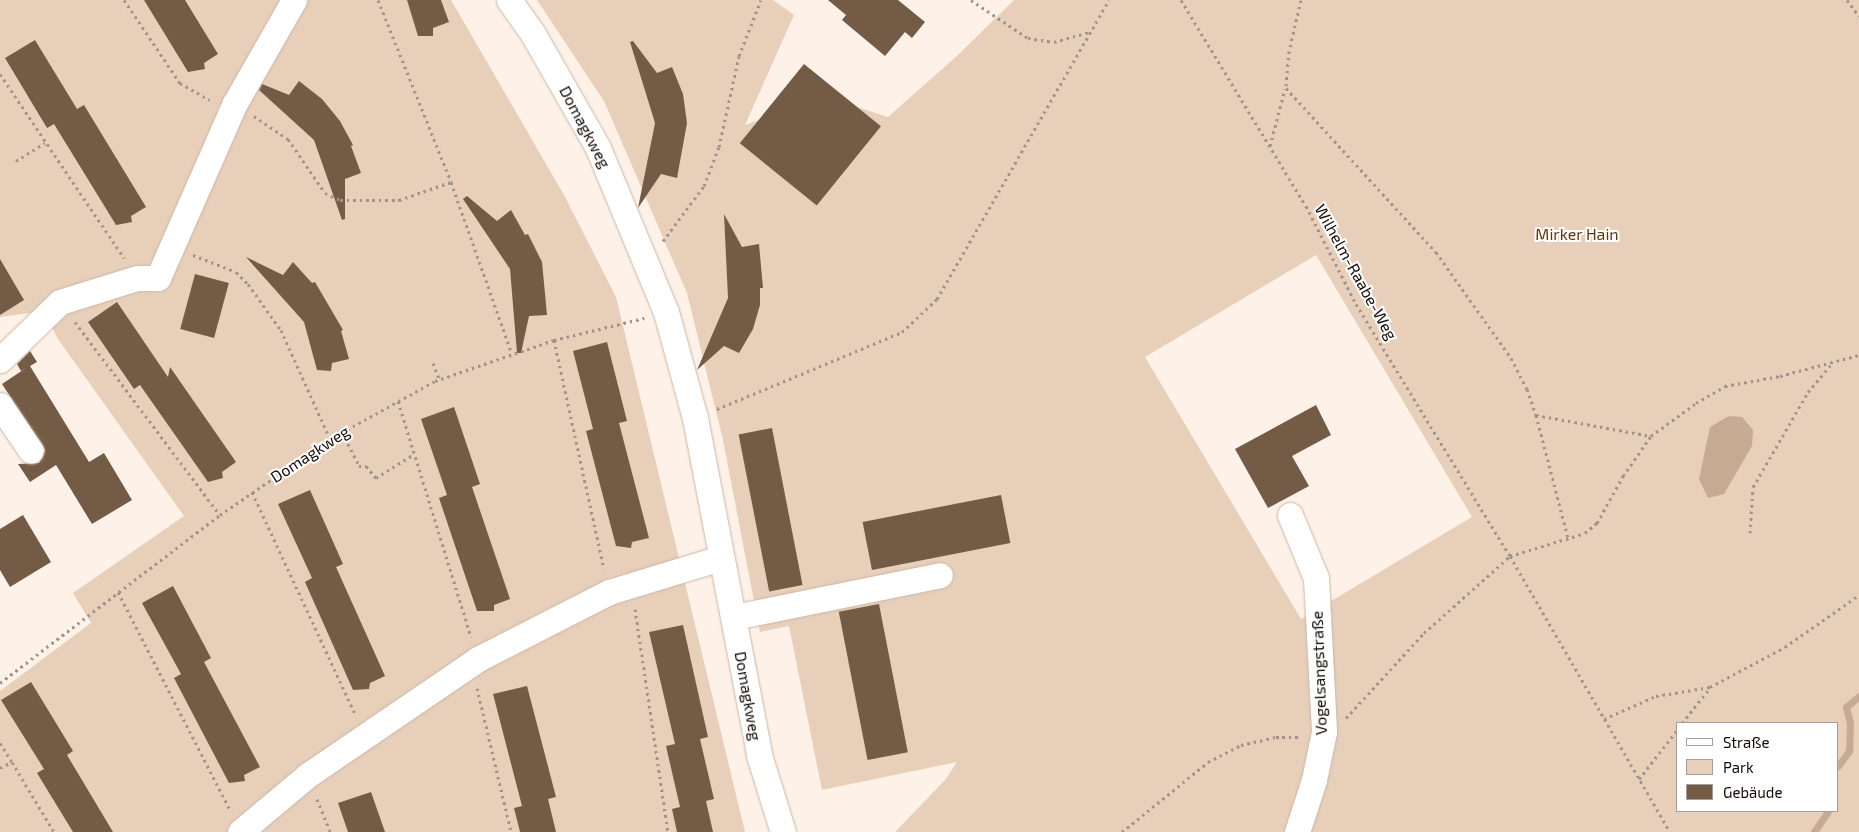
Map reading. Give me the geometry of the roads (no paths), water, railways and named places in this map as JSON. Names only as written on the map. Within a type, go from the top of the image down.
[{"type":"street","points":[[0,360],[60,302],[147,278],[172,248],[233,107],[294,0]]},
{"type":"street","name":"Domagkweg","points":[[509,0],[533,34],[598,148],[648,262],[666,312],[695,418],[720,558],[734,617],[759,755],[783,832]]},
{"type":"street","points":[[0,405],[31,451]]},
{"type":"street","name":"Vogelsangstraße","points":[[1290,515],[1316,578],[1324,732],[1314,780],[1297,832]]},
{"type":"street","points":[[240,832],[308,775],[473,663],[620,587],[720,558]]},
{"type":"street","points":[[734,617],[940,575]]},
{"type":"waterway","points":[[1839,765],[1849,751],[1850,723],[1846,707],[1859,696]]},
{"type":"waterway","points":[[1814,832],[1827,812]]},
{"type":"park label","name":"Mirker Hain","points":[[1577,234]]}]
